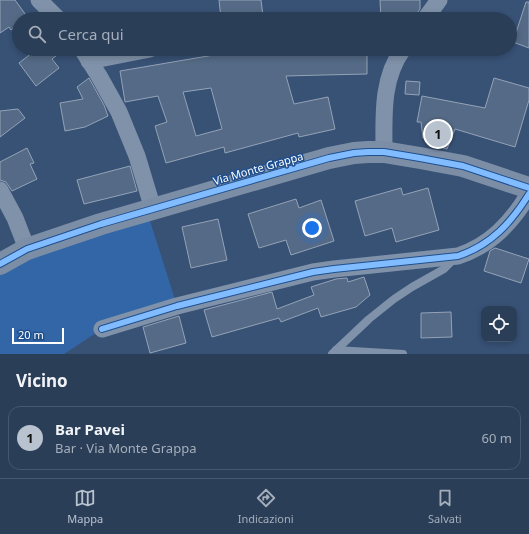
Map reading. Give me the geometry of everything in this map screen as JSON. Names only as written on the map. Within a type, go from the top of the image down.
[{"type":"street","points":[[39,0],[51,12]]},
{"type":"street","points":[[430,12],[439,0]]},
{"type":"street","points":[[87,56],[119,112],[137,156],[153,209]]},
{"type":"street","points":[[384,152],[386,87],[392,67],[398,56]]},
{"type":"street","name":"Via Monte Grappa","points":[[0,264],[27,249],[101,224],[329,158],[354,154],[384,152],[463,166],[529,188]]},
{"type":"street","points":[[0,190],[15,218],[27,249]]},
{"type":"street","points":[[102,330],[177,306],[313,272],[458,256],[468,253],[493,237],[515,214],[529,194]]},
{"type":"lane","points":[[334,352],[394,299],[444,269],[458,256]]},
{"type":"lane","points":[[334,352],[403,354]]},
{"type":"shaded area","points":[[145,205],[177,306],[102,329],[64,354],[0,354],[0,259]]},
{"type":"building","points":[[0,0],[15,0],[24,12],[12,12],[12,29],[9,27],[0,33]]},
{"type":"building","points":[[219,0],[261,0],[262,12],[220,12]]},
{"type":"building","points":[[380,0],[420,0],[420,9],[418,12],[381,12]]},
{"type":"building","points":[[526,2],[529,2],[529,48],[517,44],[517,30]]},
{"type":"building","points":[[28,56],[56,56],[52,59],[59,68],[36,86],[19,63]]},
{"type":"building","points":[[208,56],[367,56],[367,74],[286,76],[294,104],[328,97],[335,129],[299,137],[298,133],[225,153],[224,147],[166,163],[155,126],[167,122],[158,96],[125,102],[120,71]],"holes":[[[211,88],[222,129],[196,136],[183,92]]]},
{"type":"building","points":[[89,78],[104,105],[108,116],[85,127],[65,131],[60,103],[83,99],[77,87]]},
{"type":"building","points":[[494,78],[529,88],[529,100],[515,147],[455,129],[447,149],[433,145],[434,139],[423,138],[421,122],[417,122],[422,96],[485,108]]},
{"type":"building","points":[[406,81],[420,82],[419,95],[405,94]]},
{"type":"building","points":[[18,109],[25,118],[0,137],[0,111]]},
{"type":"building","points":[[27,148],[34,163],[30,164],[37,179],[12,191],[6,182],[0,180],[0,162]]},
{"type":"building","points":[[130,166],[137,191],[84,204],[77,180]]},
{"type":"building","points":[[401,188],[403,195],[428,188],[439,230],[396,242],[392,228],[365,236],[355,201]]},
{"type":"building","points":[[296,199],[299,208],[321,200],[334,241],[291,255],[286,240],[259,248],[248,214]]},
{"type":"building","points":[[218,219],[227,260],[191,268],[182,227]]},
{"type":"building","points":[[495,248],[529,259],[521,283],[484,271],[490,251]]},
{"type":"building","points":[[364,277],[370,295],[356,307],[321,317],[318,308],[281,322],[279,318],[212,337],[204,310],[272,292],[277,309],[314,295],[311,287],[336,279],[347,278],[348,282]]},
{"type":"building","points":[[451,312],[452,337],[421,338],[421,313]]},
{"type":"building","points":[[179,316],[186,343],[150,353],[143,327]]},
{"type":"cycle path","points":[[0,264],[27,249],[101,224],[329,158],[354,153],[384,152],[463,166],[529,188]]},
{"type":"cycle path","points":[[102,329],[177,306],[313,272],[458,256],[480,246],[499,232],[515,214],[529,194]]},
{"type":"place","name":"Bar Pavei","points":[[438,134]]}]
